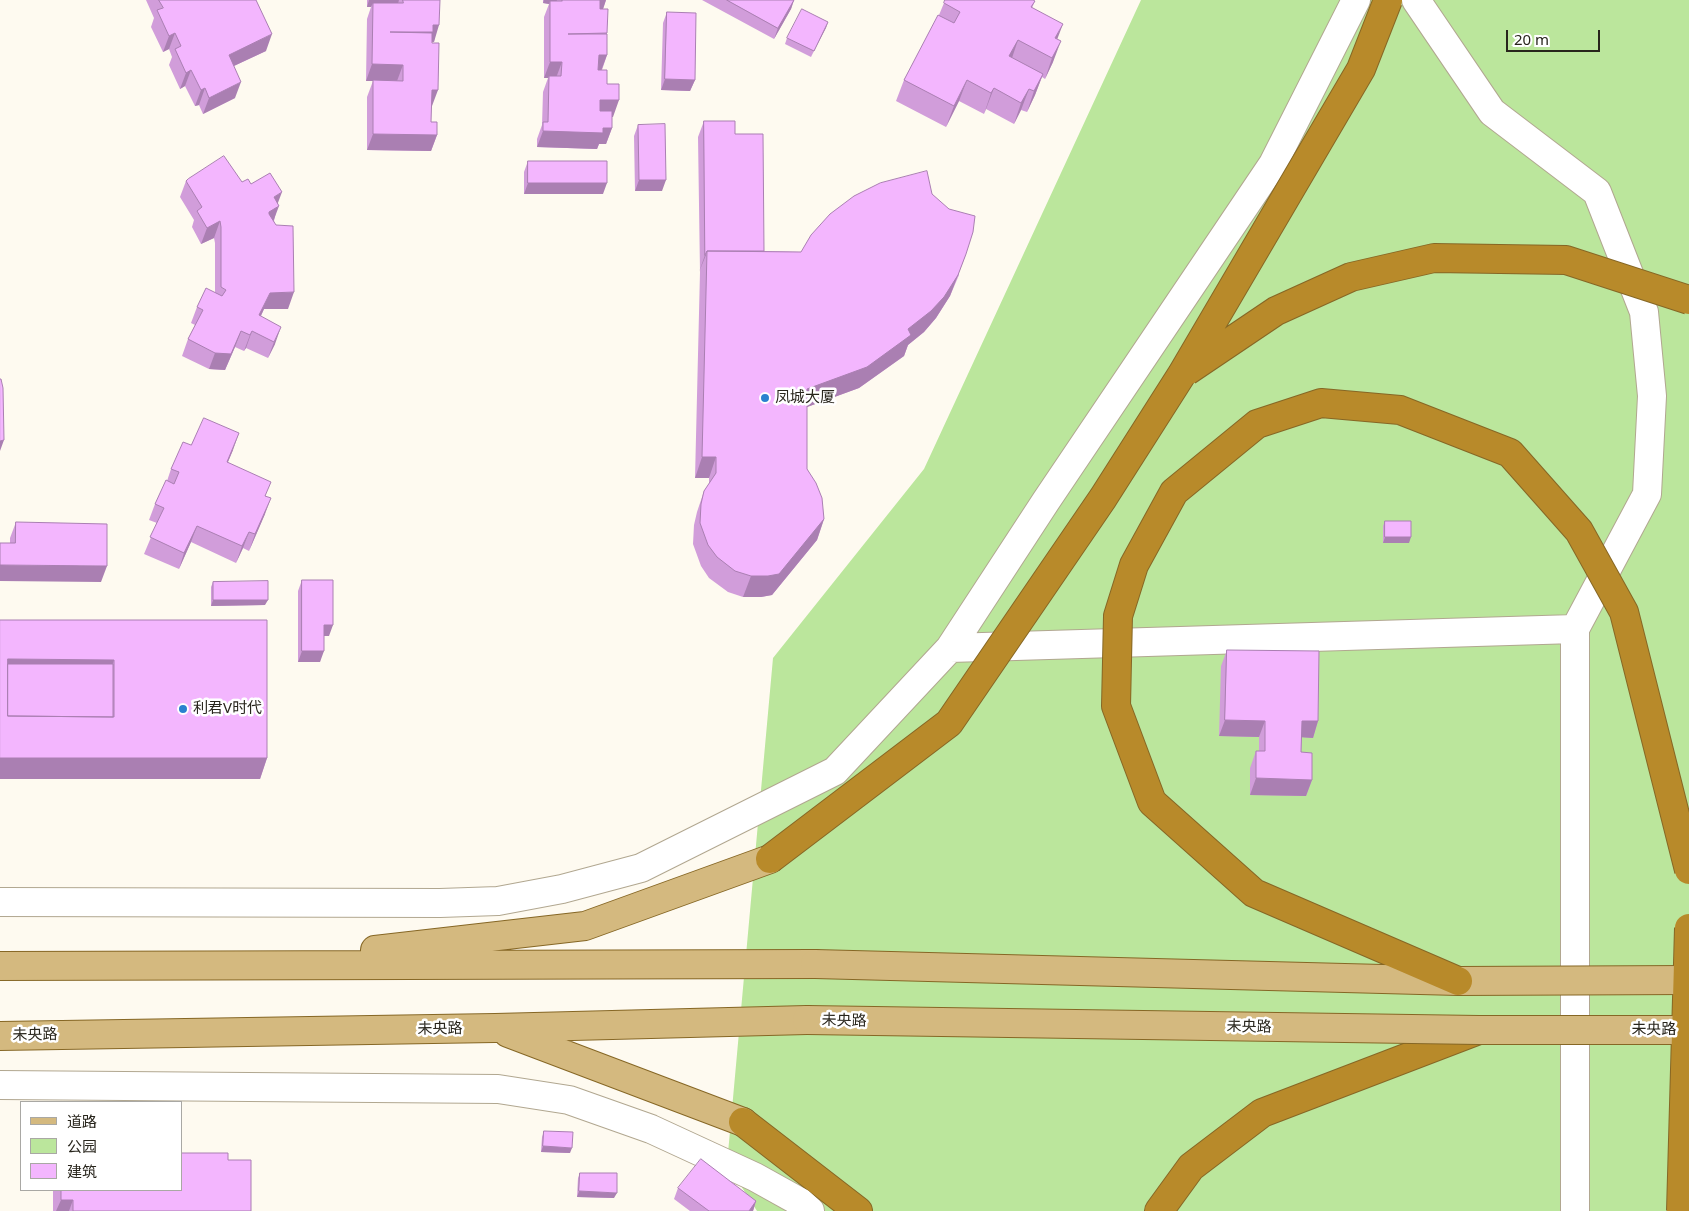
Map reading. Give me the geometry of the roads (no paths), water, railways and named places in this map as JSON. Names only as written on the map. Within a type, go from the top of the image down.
[{"type":"highway","points":[[770,859],[949,723],[1103,498],[1182,374],[1361,69],[1388,0]]},
{"type":"highway","points":[[1182,374],[1284,307],[1351,277],[1434,258],[1566,260],[1689,300]]},
{"type":"highway","points":[[1458,981],[1254,893],[1152,802],[1116,706],[1118,616],[1134,565],[1174,492],[1257,424],[1321,403],[1400,410],[1510,453],[1579,531],[1624,612],[1689,870]]},
{"type":"highway","points":[[1681,1211],[1689,928]]},
{"type":"highway","points":[[1159,1211],[1190,1168],[1262,1113],[1478,1030]]},
{"type":"highway","points":[[743,1122],[858,1211]]},
{"type":"highway","points":[[1674,1211],[1682,1177]]},
{"type":"main road","points":[[0,902],[440,903],[498,901],[562,890],[641,868],[835,771],[950,648],[1057,484],[1273,164],[1356,0]]},
{"type":"main road","points":[[1416,0],[1492,112],[1597,192],[1644,312],[1652,396],[1647,494],[1575,630],[1575,1211]]},
{"type":"main road","points":[[950,648],[1575,630]]},
{"type":"main road","points":[[241,965],[585,926],[770,859]]},
{"type":"main road","points":[[0,966],[815,964],[1458,981],[1689,980]]},
{"type":"main road","name":"未央路","points":[[0,1036],[495,1028],[807,1020],[1478,1030],[1689,1030]]},
{"type":"main road","points":[[495,1028],[743,1122]]},
{"type":"main road","points":[[0,1085],[498,1089],[569,1100],[651,1129],[746,1172],[800,1202],[810,1211]]},
{"type":"place","name":"凤城大厦","points":[[765,398]]},
{"type":"place","name":"利君V时代","points":[[183,709]]}]
